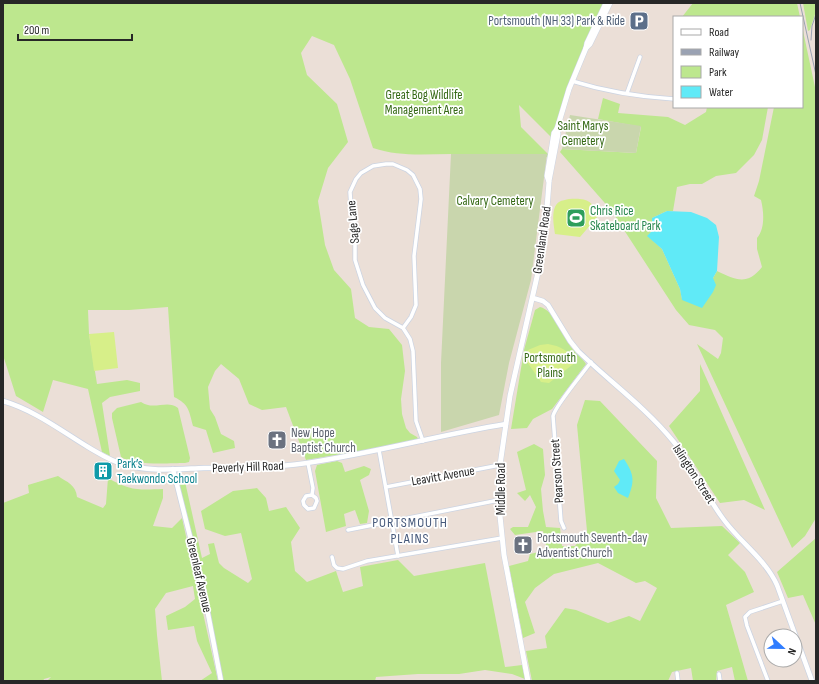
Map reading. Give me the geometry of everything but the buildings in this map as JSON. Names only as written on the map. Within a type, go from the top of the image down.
[{"type":"main road","name":"Greenland Road","points":[[533,298],[544,243],[554,134],[587,43],[606,3]]},
{"type":"main road","name":"Greenland Road","points":[[586,48],[590,44],[610,3]]},
{"type":"main road","name":"Middle Road","points":[[528,681],[506,569],[499,500],[500,465],[506,424],[516,365],[533,298]]},
{"type":"street","points":[[627,93],[640,57]]},
{"type":"street","points":[[572,81],[627,93],[673,98]]},
{"type":"street","name":"Sage Lane","points":[[386,164],[393,164],[407,170],[413,175],[420,189],[421,199],[414,256],[416,305],[411,317],[403,328],[385,318],[375,308],[363,285],[355,260],[355,223],[350,192],[356,179],[361,173],[373,166],[386,164]]},
{"type":"street","name":"Islington Street","points":[[533,298],[548,304],[574,346],[647,413],[673,442],[688,462],[709,499],[724,520],[770,571],[783,601],[812,681]]},
{"type":"street","points":[[403,328],[412,345],[416,420],[423,441]]},
{"type":"street","name":"Pearson Street","points":[[564,528],[560,521],[554,412],[591,362]]},
{"type":"street","name":"Peverly Hill Road","points":[[3,401],[38,416],[109,459],[134,467],[173,469],[264,467],[308,463],[506,424]]},
{"type":"street","points":[[379,450],[393,521],[398,556]]},
{"type":"street","points":[[308,463],[313,488],[312,495]]},
{"type":"street","name":"Leavitt Avenue","points":[[386,487],[500,465]]},
{"type":"street","name":"Greenleaf Avenue","points":[[173,469],[203,588],[221,681]]},
{"type":"street","points":[[348,530],[499,500]]},
{"type":"street","points":[[332,557],[334,565],[343,570],[367,562],[502,538]]},
{"type":"street","points":[[768,681],[747,626],[745,615],[783,601]]},
{"type":"street","points":[[677,672],[678,681]]},
{"type":"street","points":[[719,674],[720,681]]},
{"type":"green space","name":"Great Bog Wildlife Management Area","points":[[3,3],[607,3],[565,103],[554,140],[519,105],[521,127],[548,154],[548,157],[412,154],[393,153],[373,148],[350,79],[334,45],[312,36],[301,53],[307,75],[337,104],[348,142],[328,168],[318,201],[325,245],[334,270],[351,289],[355,318],[369,327],[389,329],[402,345],[405,371],[401,399],[402,414],[406,428],[418,439],[395,445],[306,460],[286,407],[262,410],[249,404],[239,379],[221,364],[215,371],[208,387],[210,409],[215,417],[221,434],[234,441],[235,448],[213,453],[206,430],[193,426],[188,408],[183,402],[174,397],[168,307],[129,310],[88,310],[89,334],[97,384],[127,380],[140,383],[140,391],[110,397],[102,403],[110,456],[102,452],[88,389],[53,380],[43,412],[16,396],[3,355]]},
{"type":"green space","points":[[693,3],[797,3],[800,16],[683,16]]},
{"type":"green space","points":[[803,3],[816,3],[816,11],[810,30],[808,31]]},
{"type":"green space","points":[[803,31],[816,92],[816,518],[805,536],[792,548],[697,344],[718,359],[721,353],[723,338],[715,330],[689,325],[676,310],[611,210],[560,152],[562,149],[636,153],[641,127],[598,119],[603,98],[620,104],[618,113],[668,117],[685,125],[706,112],[707,108],[768,108],[762,140],[754,155],[736,173],[716,176],[702,184],[690,184],[677,187],[673,211],[667,211],[652,218],[652,231],[648,236],[662,249],[680,289],[682,299],[713,278],[717,271],[741,280],[751,277],[762,267],[757,249],[757,238],[763,225],[763,210],[761,200],[754,196],[759,181],[774,108],[803,108]]},
{"type":"green space","name":"Saint Marys Cemetery","points":[[570,115],[641,126],[636,153],[562,149]]},
{"type":"green space","name":"Calvary Cemetery","points":[[451,154],[547,154],[531,280],[509,363],[499,415],[441,432],[441,363]]},
{"type":"green space","name":"Chris Rice Skateboard Park","points":[[569,199],[588,201],[599,215],[580,237],[555,234],[553,217],[554,208],[559,202]]},
{"type":"green space","name":"Portsmouth Plains","points":[[540,307],[550,313],[571,347],[586,364],[552,409],[533,419],[527,428],[511,429],[524,350],[535,310]]},
{"type":"green space","points":[[114,332],[118,368],[94,371],[89,334]]},
{"type":"green space","points":[[548,344],[557,346],[564,350],[571,355],[576,362],[549,383],[541,382],[525,359],[528,350],[540,345]]},
{"type":"green space","points":[[700,364],[765,510],[744,500],[720,503],[669,426],[700,391]]},
{"type":"green space","points":[[585,400],[600,401],[657,461],[656,498],[671,528],[722,526],[740,543],[728,555],[745,572],[754,592],[726,605],[748,681],[735,681],[732,667],[717,671],[716,681],[693,681],[691,668],[672,672],[668,681],[532,681],[526,651],[547,648],[545,636],[565,608],[576,610],[608,623],[629,616],[640,621],[657,588],[645,581],[636,583],[598,563],[554,574],[535,588],[525,602],[535,633],[523,638],[509,566],[528,561],[530,554],[547,550],[543,531],[515,535],[510,529],[513,527],[528,527],[536,507],[530,495],[525,501],[517,493],[526,490],[517,452],[534,444],[543,449],[545,475],[541,489],[546,527],[560,528],[562,546],[575,546],[587,531],[577,425]]},
{"type":"green space","points":[[141,402],[151,405],[169,405],[178,408],[190,458],[189,462],[143,463],[134,462],[121,457],[112,413],[117,408]]},
{"type":"green space","points":[[337,461],[342,463],[345,472],[364,466],[371,469],[369,475],[360,480],[369,511],[367,523],[360,524],[355,510],[344,514],[346,526],[326,532],[315,471],[317,465]]},
{"type":"green space","points":[[58,476],[73,487],[77,497],[103,508],[106,504],[108,478],[122,485],[135,489],[163,489],[163,498],[153,526],[172,528],[182,518],[218,681],[200,681],[212,673],[197,641],[194,626],[168,630],[166,616],[185,607],[195,599],[193,586],[166,593],[155,609],[162,681],[47,681],[51,677],[44,679],[43,681],[3,681],[3,503],[29,493],[28,485]]},
{"type":"green space","points":[[179,476],[184,477],[202,558],[210,554],[208,544],[214,543],[219,563],[224,568],[248,583],[252,579],[241,533],[225,536],[205,529],[201,511],[233,491],[257,488],[266,498],[269,511],[286,507],[300,528],[291,542],[295,571],[307,582],[336,571],[343,592],[363,586],[360,567],[398,560],[414,576],[485,563],[505,667],[522,665],[525,679],[512,674],[485,670],[459,674],[418,674],[376,677],[375,681],[223,681],[201,570],[177,479]]},
{"type":"green space","points":[[816,538],[816,625],[803,595],[788,598],[777,572]]},
{"type":"water","points":[[667,211],[691,212],[707,218],[716,225],[719,237],[717,271],[713,278],[716,285],[702,308],[682,300],[680,289],[662,249],[647,236],[652,231],[652,218]]},
{"type":"water","points":[[624,459],[632,473],[632,487],[628,498],[618,493],[614,487],[620,480],[614,471],[619,461]]},
{"type":"railway","points":[[800,3],[803,16]]},
{"type":"railway","points":[[811,40],[812,26],[816,14]]},
{"type":"railway","points":[[803,16],[816,75]]},
{"type":"place","name":"Portsmouth (NH 33) Park & Ride","points":[[639,21]]},
{"type":"place","name":"Chris Rice Skateboard Park","points":[[576,218]]},
{"type":"place","name":"New Hope Baptist Church","points":[[277,440]]},
{"type":"place","name":"Park’s Taekwondo School","points":[[103,471]]},
{"type":"place","name":"Portsmouth Seventh-day Adventist Church","points":[[523,545]]},
{"type":"district","name":"PORTSMOUTH PLAINS","points":[[410,530]]}]
